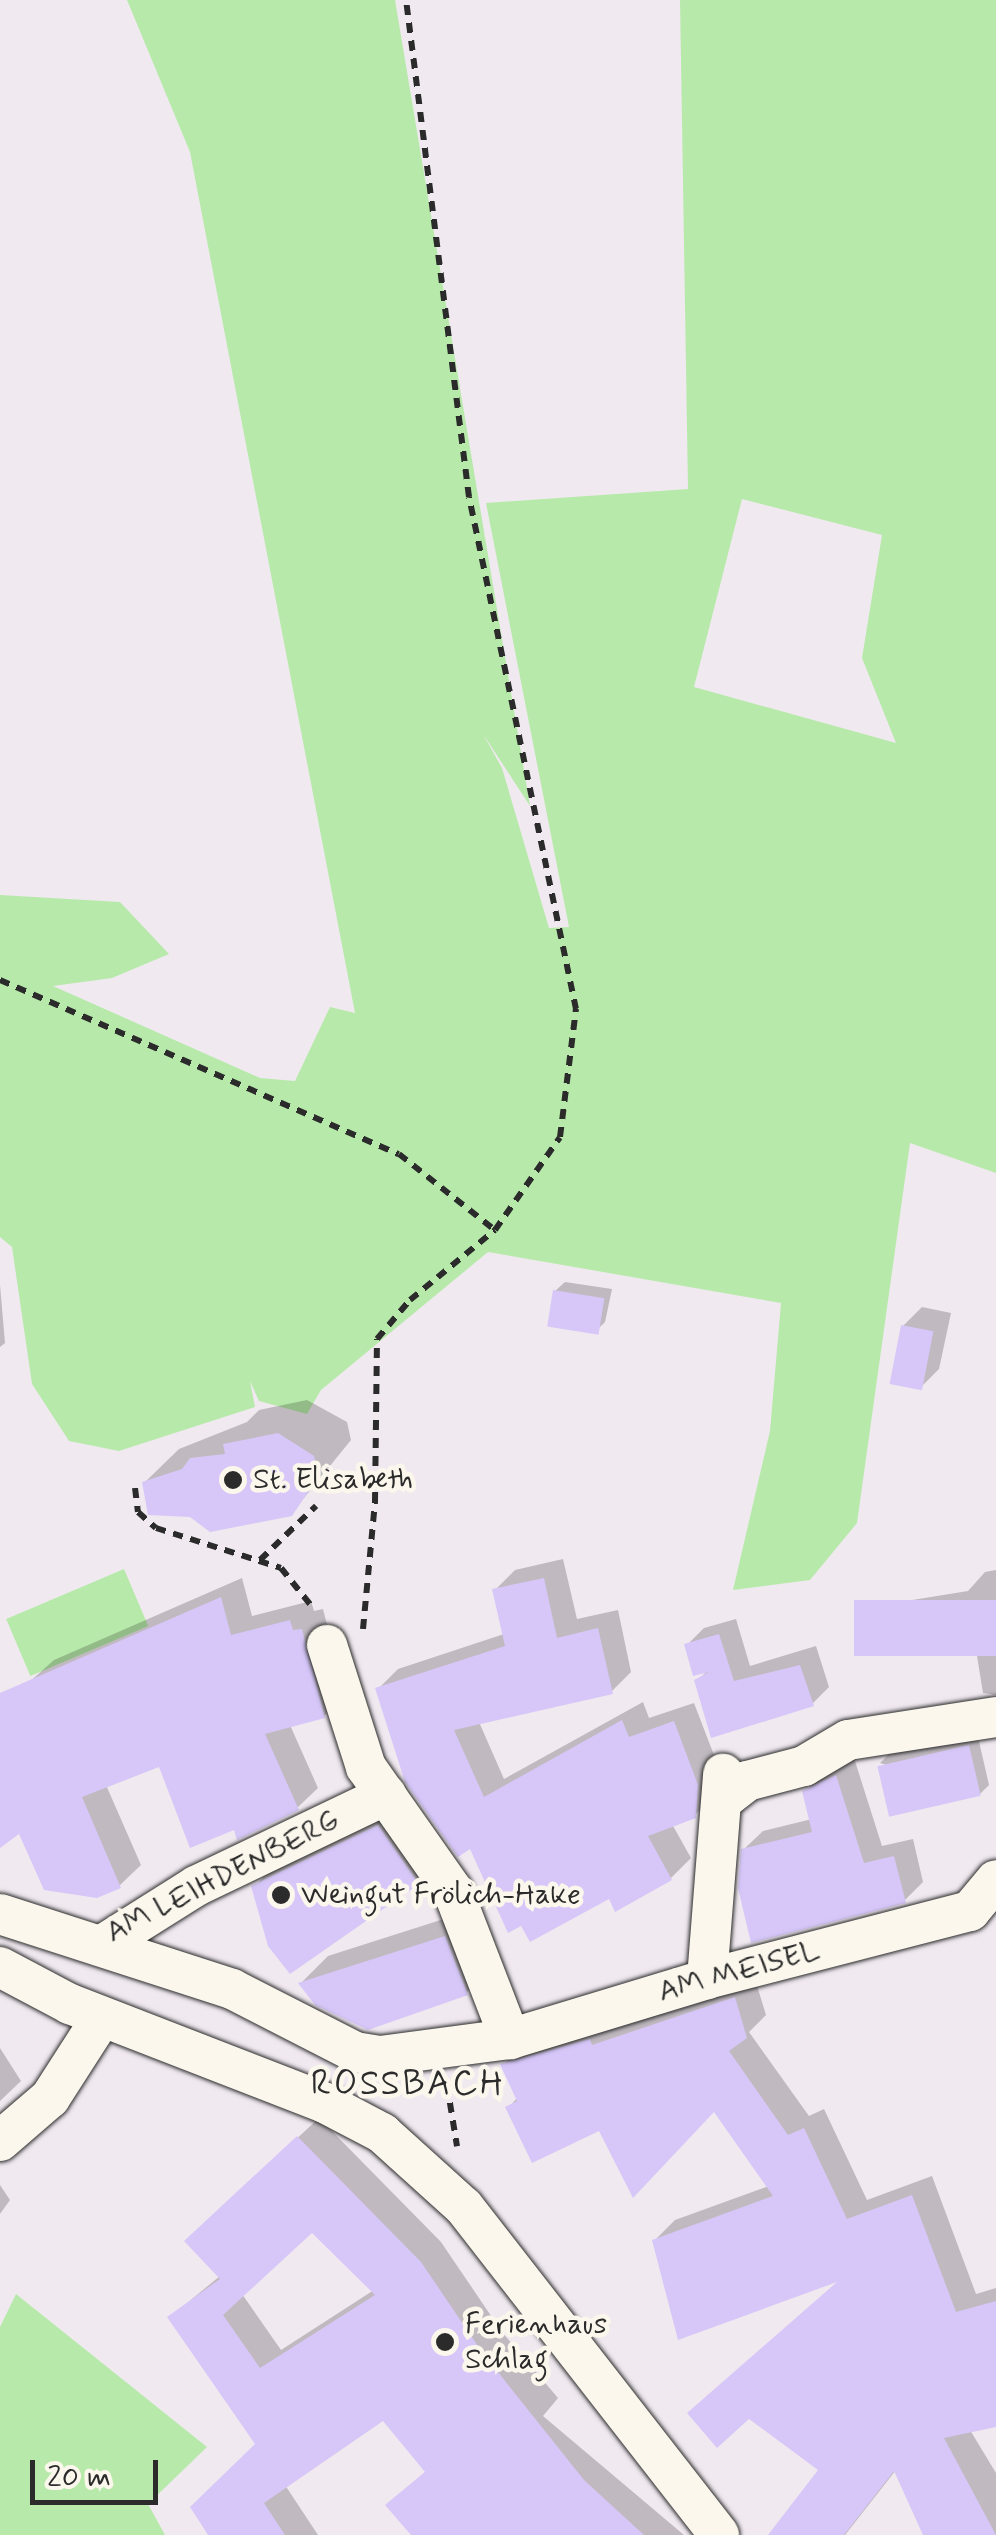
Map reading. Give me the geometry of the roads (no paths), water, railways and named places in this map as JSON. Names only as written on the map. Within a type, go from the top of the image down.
[{"type":"street","points":[[328,1644],[366,1767],[453,1890],[510,2039]]},
{"type":"street","points":[[707,1979],[723,1783],[804,1766],[848,1740],[996,1717]]},
{"type":"street","name":"AM LEIHDENBERG","points":[[0,1914],[104,1944],[196,1886],[386,1795]]},
{"type":"street","name":"AM MEISEL","points":[[104,1944],[232,1989],[355,2052],[442,2052],[510,2039],[707,1979],[983,1923],[996,1880]]},
{"type":"street","points":[[0,1968],[102,2017],[338,2109],[382,2133],[464,2207],[719,2535]]},
{"type":"street","points":[[0,2141],[50,2098],[102,2017]]},
{"type":"place","name":"St. Elisabeth","points":[[233,1480]]},
{"type":"place","name":"Weingut Frölich-Hake","points":[[281,1895]]},
{"type":"place","name":"Ferienhaus Schlag","points":[[445,2342]]},
{"type":"district","name":"ROSSBACH","points":[[408,2084]]}]
